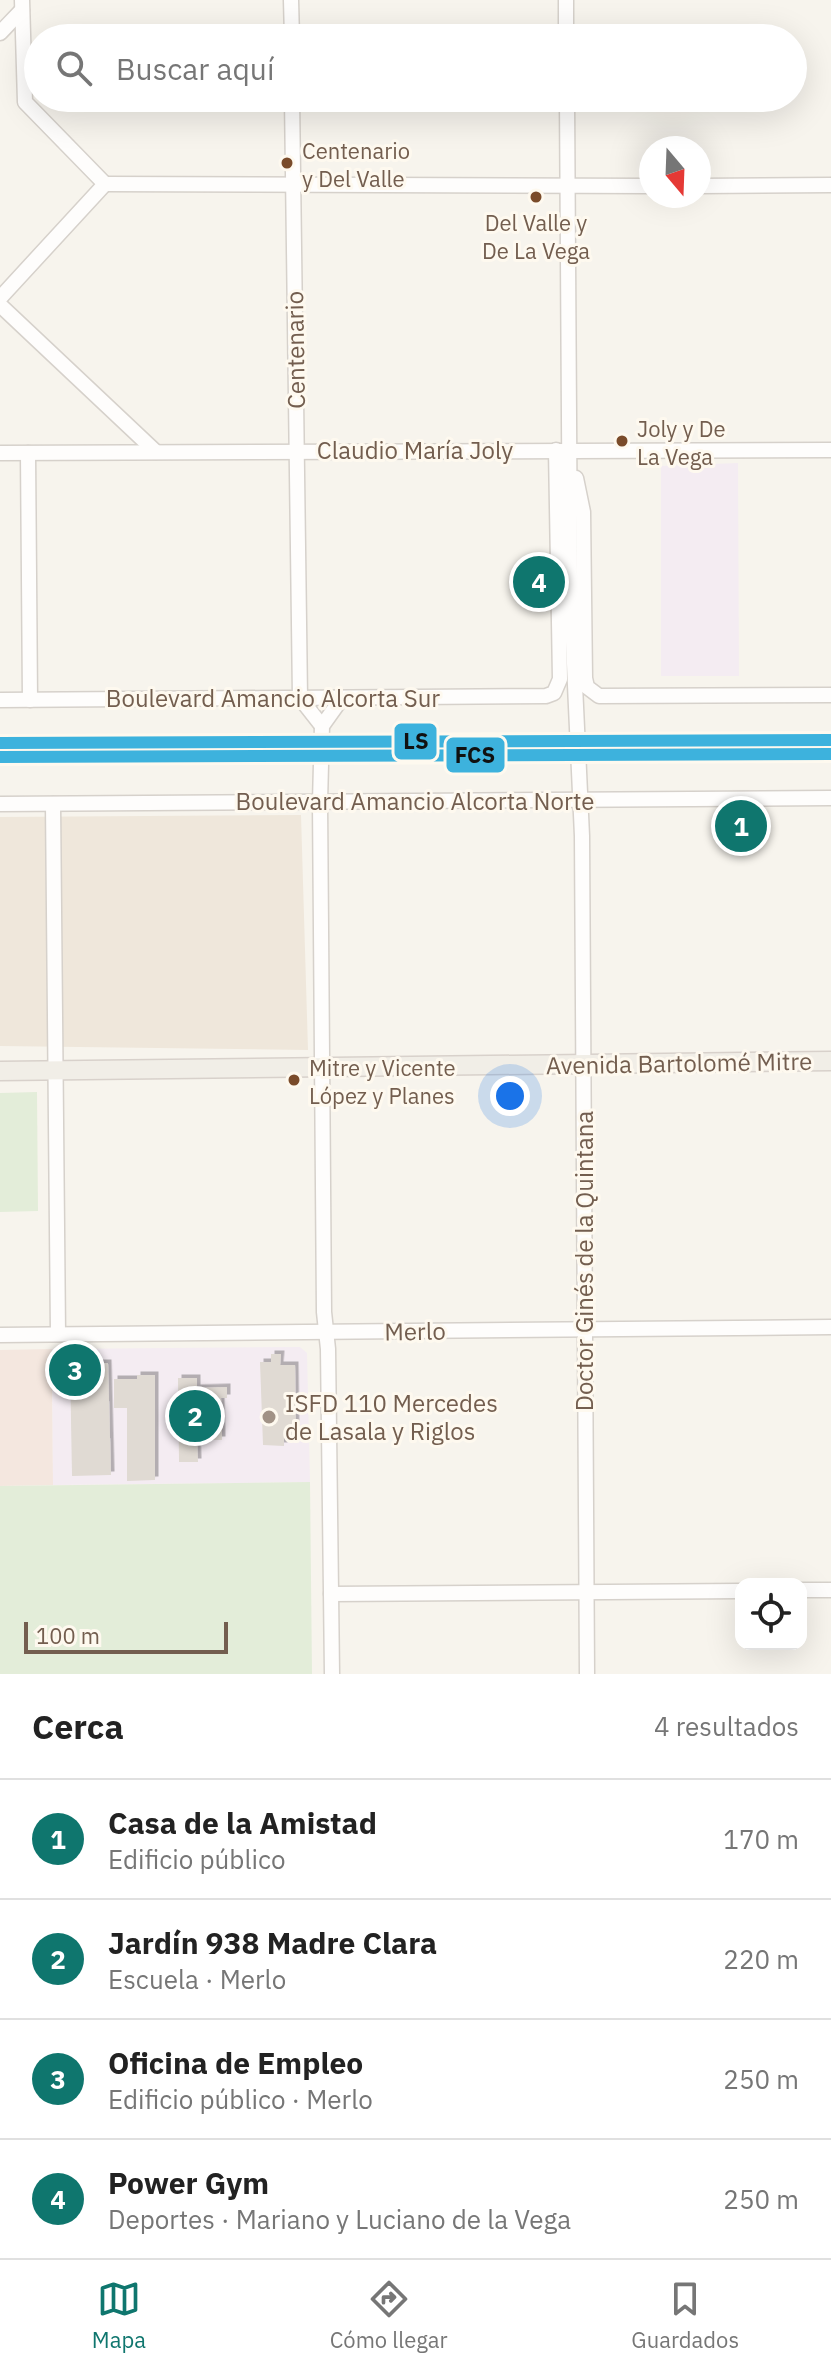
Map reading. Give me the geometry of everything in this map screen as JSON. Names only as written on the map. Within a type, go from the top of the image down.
[{"type":"main road","name":"Avenida Bartolomé Mitre","points":[[0,1071],[831,1061]]},
{"type":"street","points":[[291,0],[292,24]]},
{"type":"street","points":[[566,0],[566,24]]},
{"type":"street","points":[[0,33],[22,5]]},
{"type":"street","points":[[22,5],[24,70]]},
{"type":"street","points":[[35,112],[105,184],[639,186]]},
{"type":"street","name":"Centenario","points":[[292,112],[300,698]]},
{"type":"street","points":[[567,112],[563,450],[583,512],[587,687],[599,696],[831,695]]},
{"type":"street","points":[[0,298],[105,184]]},
{"type":"street","points":[[711,186],[831,185]]},
{"type":"street","points":[[0,305],[156,452]]},
{"type":"street","name":"Boulevard Amancio Alcorta Sur","points":[[0,700],[546,696],[554,693],[560,679],[563,450]]},
{"type":"street","name":"Doctor Ginés de la Quintana","points":[[563,450],[581,800],[587,1674]]},
{"type":"street","name":"Claudio María Joly","points":[[0,453],[831,450]]},
{"type":"street","points":[[28,453],[30,700]]},
{"type":"street","points":[[300,698],[322,726]]},
{"type":"street","points":[[332,1674],[320,802],[322,726],[342,698]]},
{"type":"street","name":"Boulevard Amancio Alcorta Norte","points":[[0,804],[831,798]]},
{"type":"street","points":[[53,804],[58,1334]]},
{"type":"street","name":"Merlo","points":[[0,1335],[831,1327]]},
{"type":"street","points":[[807,1590],[831,1590]]},
{"type":"street","points":[[331,1594],[735,1591]]},
{"type":"shaded area","points":[[738,463],[739,676],[661,676],[661,466]]},
{"type":"shaded area","points":[[301,815],[308,1050],[0,1046],[0,817]]},
{"type":"shaded area","points":[[300,1347],[307,1353],[310,1482],[53,1485],[52,1349]]},
{"type":"shaded area","points":[[52,1349],[53,1485],[0,1486],[0,1350]]},
{"type":"green space","points":[[37,1092],[38,1211],[0,1212],[0,1093]]},
{"type":"green space","points":[[310,1482],[312,1674],[0,1674],[0,1486]]},
{"type":"building","points":[[271,1354],[281,1354],[280,1365],[295,1365],[296,1437],[284,1437],[284,1446],[263,1445],[260,1362],[271,1362]]},
{"type":"building","points":[[70,1363],[108,1363],[111,1475],[72,1476]]},
{"type":"building","points":[[137,1375],[155,1375],[155,1480],[127,1481],[127,1408],[114,1408],[114,1379],[137,1379]]},
{"type":"building","points":[[178,1378],[197,1378],[197,1388],[227,1387],[227,1398],[221,1398],[222,1440],[197,1440],[198,1462],[179,1462]]},
{"type":"transit line","name":"LS","points":[[0,743],[831,740]]},
{"type":"transit line","name":"FCS","points":[[0,757],[831,754]]},
{"type":"place","name":"Centenario y Del Valle","points":[[287,163]]},
{"type":"place","name":"Del Valle y De La Vega","points":[[536,197]]},
{"type":"place","name":"Joly y De La Vega","points":[[622,441]]},
{"type":"place","name":"Power Gym","points":[[539,582]]},
{"type":"place","name":"Casa de la Amistad","points":[[741,826]]},
{"type":"place","name":"Mitre y Vicente López y Planes","points":[[294,1080]]},
{"type":"place","name":"Oficina de Empleo","points":[[75,1370]]},
{"type":"place","name":"Jardín 938 Madre Clara","points":[[195,1416]]},
{"type":"place","name":"ISFD 110 Mercedes de Lasala y Riglos","points":[[269,1417]]}]
